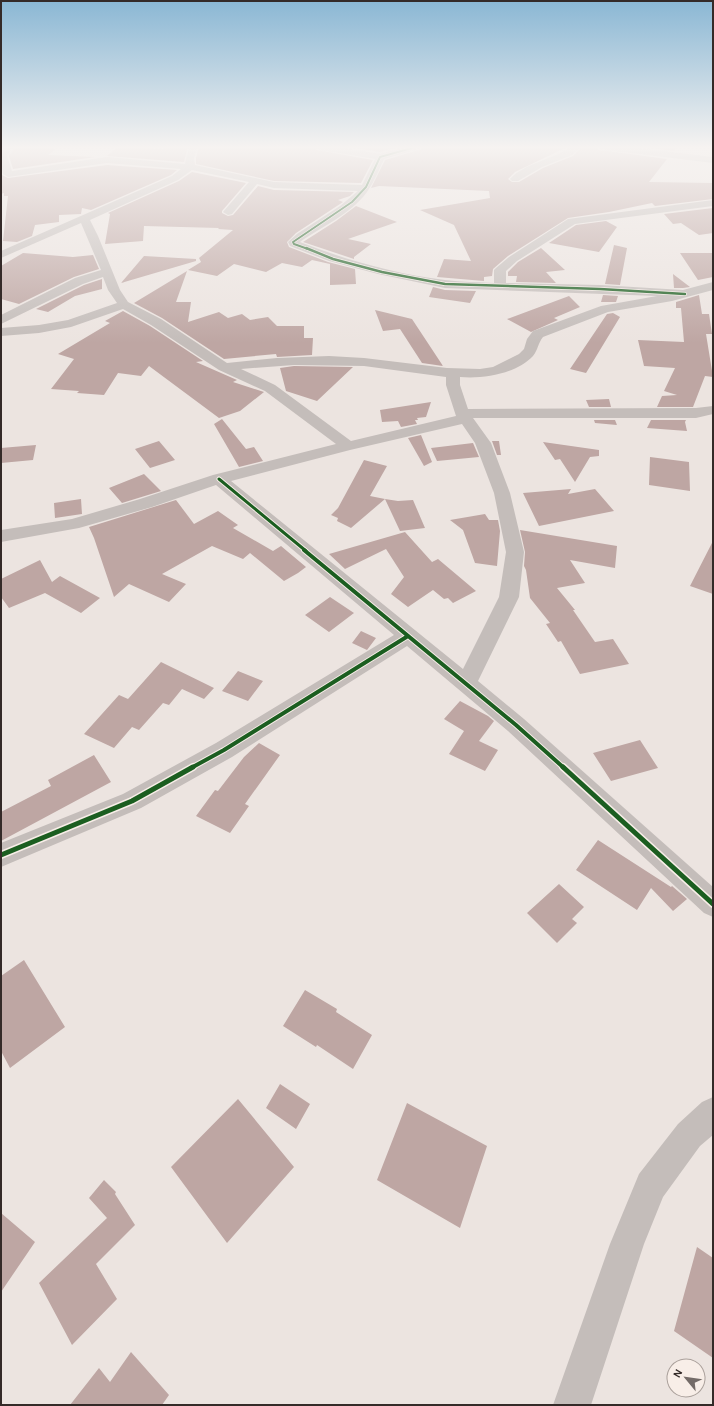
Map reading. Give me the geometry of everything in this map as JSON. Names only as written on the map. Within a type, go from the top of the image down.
[{"type":"street","points":[[1,255],[100,212]]},
{"type":"street","points":[[339,212],[301,236],[293,242],[294,244],[333,259],[382,272],[445,284],[500,287],[600,288],[685,294]]},
{"type":"street","points":[[500,287],[500,270],[513,259],[572,220],[642,212]]},
{"type":"street","points":[[84,219],[93,236],[114,290],[124,305],[156,322],[224,367],[270,388],[348,446]]},
{"type":"street","points":[[1,320],[80,281],[108,272]]},
{"type":"street","points":[[224,367],[276,361],[322,360],[363,362],[453,372],[477,373],[494,370],[517,361],[529,351],[533,339],[538,334],[605,309],[685,294],[713,286]]},
{"type":"street","points":[[1,332],[39,329],[71,323],[124,305]]},
{"type":"street","points":[[453,372],[453,385],[464,416],[483,443],[502,493],[515,552],[510,597],[466,684]]},
{"type":"street","points":[[3,534],[73,524],[146,503],[219,479],[464,416],[696,413],[713,410]]},
{"type":"street","points":[[219,479],[516,725],[713,904]]},
{"type":"street","points":[[1,855],[132,801],[224,750],[408,636]]},
{"type":"street","points":[[572,1405],[627,1244],[651,1186],[689,1135],[713,1113]]},
{"type":"building","points":[[6,212],[81,212],[81,214],[59,215],[59,222],[35,225],[32,236],[17,242],[3,241]]},
{"type":"building","points":[[111,212],[222,212],[228,216],[233,215],[236,212],[328,212],[296,233],[287,242],[289,247],[328,262],[355,269],[356,284],[330,285],[330,264],[312,260],[302,267],[282,263],[266,272],[234,264],[217,276],[188,270],[201,262],[199,258],[233,230],[218,229],[219,228],[144,226],[143,241],[105,244],[110,214],[108,213]]},
{"type":"building","points":[[349,212],[370,212],[397,222],[348,239],[371,244],[354,257],[354,259],[303,242]]},
{"type":"building","points":[[424,212],[611,212],[568,218],[508,256],[493,269],[492,276],[484,277],[484,281],[437,277],[444,259],[471,261],[454,225]]},
{"type":"building","points":[[683,212],[713,212],[713,233],[699,235],[681,223],[673,224],[664,214]]},
{"type":"building","points":[[606,221],[617,227],[599,252],[549,243],[576,225]]},
{"type":"building","points":[[614,245],[627,248],[620,285],[605,284]]},
{"type":"building","points":[[541,248],[565,270],[546,272],[556,283],[516,282],[517,276],[508,276],[508,272],[518,262]]},
{"type":"building","points":[[23,253],[73,257],[93,255],[99,269],[74,277],[19,304],[1,299],[1,266]]},
{"type":"building","points":[[680,253],[713,253],[713,277],[698,280]]},
{"type":"building","points":[[144,256],[196,259],[196,261],[121,283]]},
{"type":"building","points":[[187,271],[176,302],[191,302],[188,322],[219,312],[228,318],[242,314],[250,320],[268,317],[277,326],[304,326],[304,338],[313,338],[312,355],[277,357],[276,354],[224,359],[162,318],[134,303]]},
{"type":"building","points":[[673,274],[690,287],[674,288]]},
{"type":"building","points":[[102,279],[102,289],[75,296],[48,312],[36,309],[84,285]]},
{"type":"building","points":[[433,287],[445,290],[476,291],[470,303],[429,297]]},
{"type":"building","points":[[603,295],[618,296],[616,302],[601,302]]},
{"type":"building","points":[[699,295],[702,314],[709,314],[712,334],[706,334],[713,377],[705,376],[693,407],[657,407],[662,396],[677,395],[664,391],[675,368],[644,366],[638,340],[684,342],[681,308],[676,308],[676,302]]},
{"type":"building","points":[[569,296],[580,307],[554,318],[558,320],[531,332],[507,319]]},
{"type":"building","points":[[375,310],[412,319],[443,366],[422,363],[400,329],[383,331]]},
{"type":"building","points":[[123,311],[150,326],[203,361],[196,362],[237,380],[233,382],[264,392],[240,411],[219,418],[149,366],[141,376],[118,373],[104,395],[51,389],[74,359],[58,354],[110,323],[105,321]]},
{"type":"building","points":[[613,313],[620,317],[586,373],[570,369],[607,314]]},
{"type":"building","points":[[294,366],[353,367],[317,401],[286,391],[280,368]]},
{"type":"building","points":[[609,399],[611,407],[589,407],[586,400]]},
{"type":"building","points":[[431,402],[426,417],[417,418],[418,420],[415,420],[417,424],[401,427],[398,421],[382,422],[380,410]]},
{"type":"building","points":[[222,419],[246,449],[254,447],[263,461],[239,467],[214,424]]},
{"type":"building","points":[[594,420],[615,420],[617,425],[595,423]]},
{"type":"building","points":[[651,420],[686,420],[687,431],[647,428]]},
{"type":"building","points":[[421,435],[432,462],[424,466],[408,438]]},
{"type":"building","points":[[159,441],[175,460],[150,468],[135,449]]},
{"type":"building","points":[[492,441],[499,441],[501,455],[497,455]]},
{"type":"building","points":[[543,442],[599,450],[599,456],[590,457],[575,482],[560,459],[555,460]]},
{"type":"building","points":[[473,443],[479,457],[437,461],[431,448]]},
{"type":"building","points":[[36,445],[33,460],[1,463],[1,448]]},
{"type":"building","points":[[650,457],[689,462],[690,491],[649,485]]},
{"type":"building","points":[[364,460],[387,466],[370,496],[385,499],[351,528],[337,521],[338,518],[331,515],[338,508]]},
{"type":"building","points":[[144,474],[161,491],[122,503],[109,488]]},
{"type":"building","points":[[571,489],[568,494],[595,489],[614,511],[539,526],[523,493]]},
{"type":"building","points":[[81,499],[82,514],[55,518],[54,503]]},
{"type":"building","points":[[385,499],[398,501],[413,500],[425,528],[400,531]]},
{"type":"building","points":[[176,500],[194,524],[218,511],[238,525],[233,528],[273,551],[281,546],[306,567],[284,581],[250,553],[243,559],[212,546],[162,574],[186,584],[169,602],[129,584],[114,597],[89,527]]},
{"type":"building","points":[[485,514],[489,520],[498,520],[500,531],[497,566],[475,563],[463,530],[450,520]]},
{"type":"building","points":[[520,530],[617,546],[615,568],[570,560],[585,583],[557,588],[575,610],[573,610],[595,642],[613,639],[629,664],[580,674],[561,641],[558,642],[546,624],[550,623],[530,598],[526,570],[524,566],[525,552]]},
{"type":"building","points":[[405,532],[432,562],[438,559],[476,591],[453,603],[448,598],[444,599],[433,590],[408,607],[391,594],[404,577],[386,549],[345,569],[329,554]]},
{"type":"building","points":[[713,541],[713,594],[690,586]]},
{"type":"building","points":[[40,560],[52,582],[60,576],[100,598],[81,613],[45,593],[9,608],[1,597],[1,579]]},
{"type":"building","points":[[330,597],[354,613],[329,632],[305,615]]},
{"type":"building","points":[[361,631],[376,638],[367,650],[352,643]]},
{"type":"building","points":[[161,662],[214,688],[204,699],[182,689],[169,705],[163,703],[139,730],[132,727],[114,748],[84,734],[119,695],[128,699]]},
{"type":"building","points":[[238,671],[263,681],[248,701],[222,691]]},
{"type":"building","points":[[460,701],[488,716],[494,721],[479,741],[498,750],[485,771],[449,754],[464,731],[444,719]]},
{"type":"building","points":[[640,740],[658,768],[611,781],[593,753]]},
{"type":"building","points":[[259,743],[280,755],[245,804],[249,806],[230,833],[196,816],[215,790],[218,791],[244,757]]},
{"type":"building","points":[[94,755],[111,782],[1,841],[1,812],[51,786],[48,780]]},
{"type":"building","points":[[598,840],[671,887],[672,886],[687,899],[673,911],[651,888],[637,910],[576,870]]},
{"type":"building","points":[[559,884],[584,907],[572,919],[577,923],[557,943],[527,913]]},
{"type":"building","points":[[24,960],[65,1027],[10,1068],[1,1051],[1,976]]},
{"type":"building","points":[[305,990],[337,1009],[336,1012],[372,1035],[353,1069],[317,1045],[316,1047],[283,1026]]},
{"type":"building","points":[[280,1084],[310,1104],[296,1129],[266,1108]]},
{"type":"building","points":[[238,1099],[294,1167],[227,1243],[171,1167]]},
{"type":"building","points":[[407,1103],[487,1146],[460,1228],[377,1180]]},
{"type":"building","points":[[104,1180],[116,1192],[115,1194],[135,1225],[96,1264],[117,1299],[72,1345],[39,1283],[107,1218],[89,1198]]},
{"type":"building","points":[[1,1213],[35,1242],[1,1292]]},
{"type":"building","points":[[697,1247],[713,1258],[713,1358],[674,1331]]},
{"type":"building","points":[[131,1352],[169,1395],[162,1405],[70,1405],[99,1368],[110,1382]]},
{"type":"cycle path","points":[[340,212],[301,236],[293,242],[294,244],[333,259],[382,272],[445,284],[600,289],[685,294]]},
{"type":"cycle path","points":[[219,479],[516,725],[713,904]]},
{"type":"cycle path","points":[[1,855],[132,801],[224,750],[408,636]]}]
